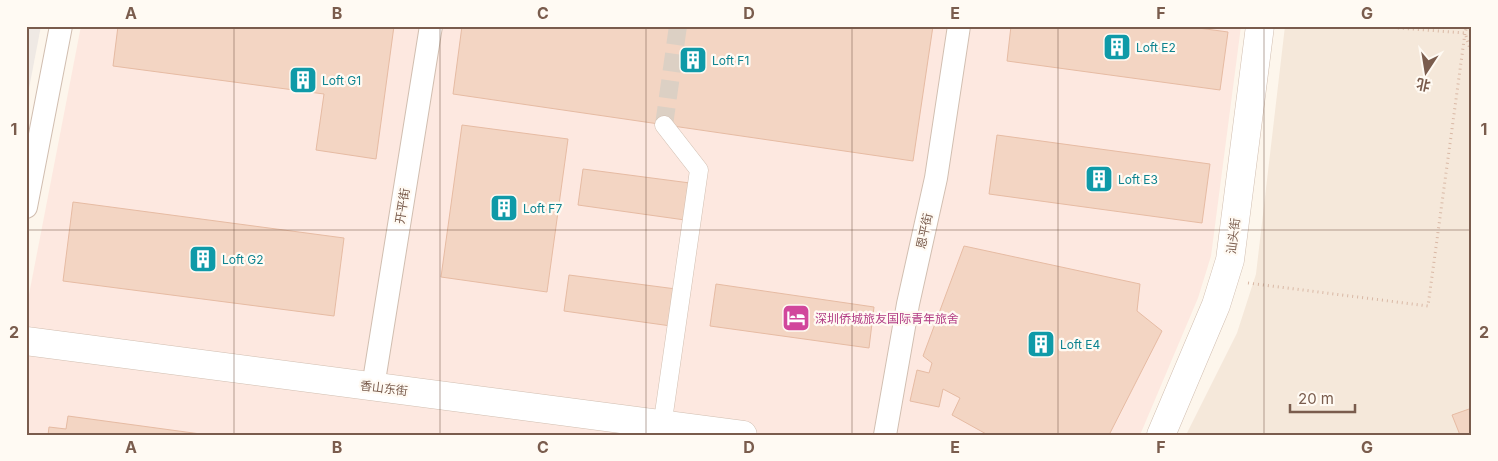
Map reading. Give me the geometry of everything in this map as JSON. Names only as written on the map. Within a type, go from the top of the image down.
[{"type":"street","points":[[26,207],[61,26]]},
{"type":"street","name":"开平街","points":[[373,386],[432,26]]},
{"type":"street","name":"恩平街","points":[[885,435],[908,304],[936,178],[959,26]]},
{"type":"street","name":"汕头街","points":[[1162,435],[1216,304],[1230,260],[1260,26]]},
{"type":"street","points":[[662,430],[699,170],[664,125]]},
{"type":"street","name":"香山东街","points":[[26,341],[373,386],[662,430],[743,435]]},
{"type":"path","points":[[1373,26],[1465,33]]},
{"type":"path","points":[[1224,280],[1428,306],[1467,26]]},
{"type":"path","points":[[1465,33],[1472,55]]},
{"type":"shaded area","points":[[26,26],[41,26],[26,104]]},
{"type":"shaded area","points":[[81,26],[1241,26],[1211,256],[1198,298],[1140,435],[26,435],[26,310]]},
{"type":"shaded area","points":[[1285,26],[1472,26],[1472,435],[1186,435],[1237,333],[1256,274]]},
{"type":"building","name":"Loft G1","points":[[118,26],[394,26],[376,159],[316,150],[324,94],[113,66]]},
{"type":"building","name":"Loft F1","points":[[462,26],[933,26],[913,161],[453,94]]},
{"type":"building","name":"Loft E2","points":[[1011,26],[1184,26],[1228,32],[1220,90],[1007,61]]},
{"type":"building","name":"Loft F7","points":[[462,125],[568,139],[547,292],[441,277]]},
{"type":"building","name":"Loft E3","points":[[997,135],[1210,164],[1202,223],[989,194]]},
{"type":"building","points":[[583,169],[690,183],[685,220],[578,205]]},
{"type":"building","name":"Loft G2","points":[[73,202],[344,238],[334,316],[63,281]]},
{"type":"building","name":"Loft E4","points":[[964,246],[1140,284],[1137,311],[1162,331],[1109,435],[988,435],[952,415],[960,398],[943,389],[939,407],[910,401],[917,370],[929,373],[932,363],[923,356]]},
{"type":"building","points":[[569,275],[676,289],[671,326],[564,311]]},
{"type":"building","points":[[716,284],[874,307],[869,348],[710,326]]},
{"type":"building","points":[[1472,408],[1472,434],[1460,435],[1452,415]]},
{"type":"building","points":[[68,416],[208,435],[48,435],[49,427],[66,429]]},
{"type":"tunnel","points":[[664,125],[678,26]]},
{"type":"place","name":"Loft E2","points":[[1117,47]]},
{"type":"place","name":"Loft F1","points":[[693,60]]},
{"type":"place","name":"Loft G1","points":[[303,80]]},
{"type":"place","name":"Loft E3","points":[[1099,179]]},
{"type":"place","name":"Loft F7","points":[[504,208]]},
{"type":"place","name":"Loft G2","points":[[203,259]]},
{"type":"place","name":"深圳侨城旅友国际青年旅舍","points":[[796,318]]},
{"type":"place","name":"Loft E4","points":[[1041,344]]}]
